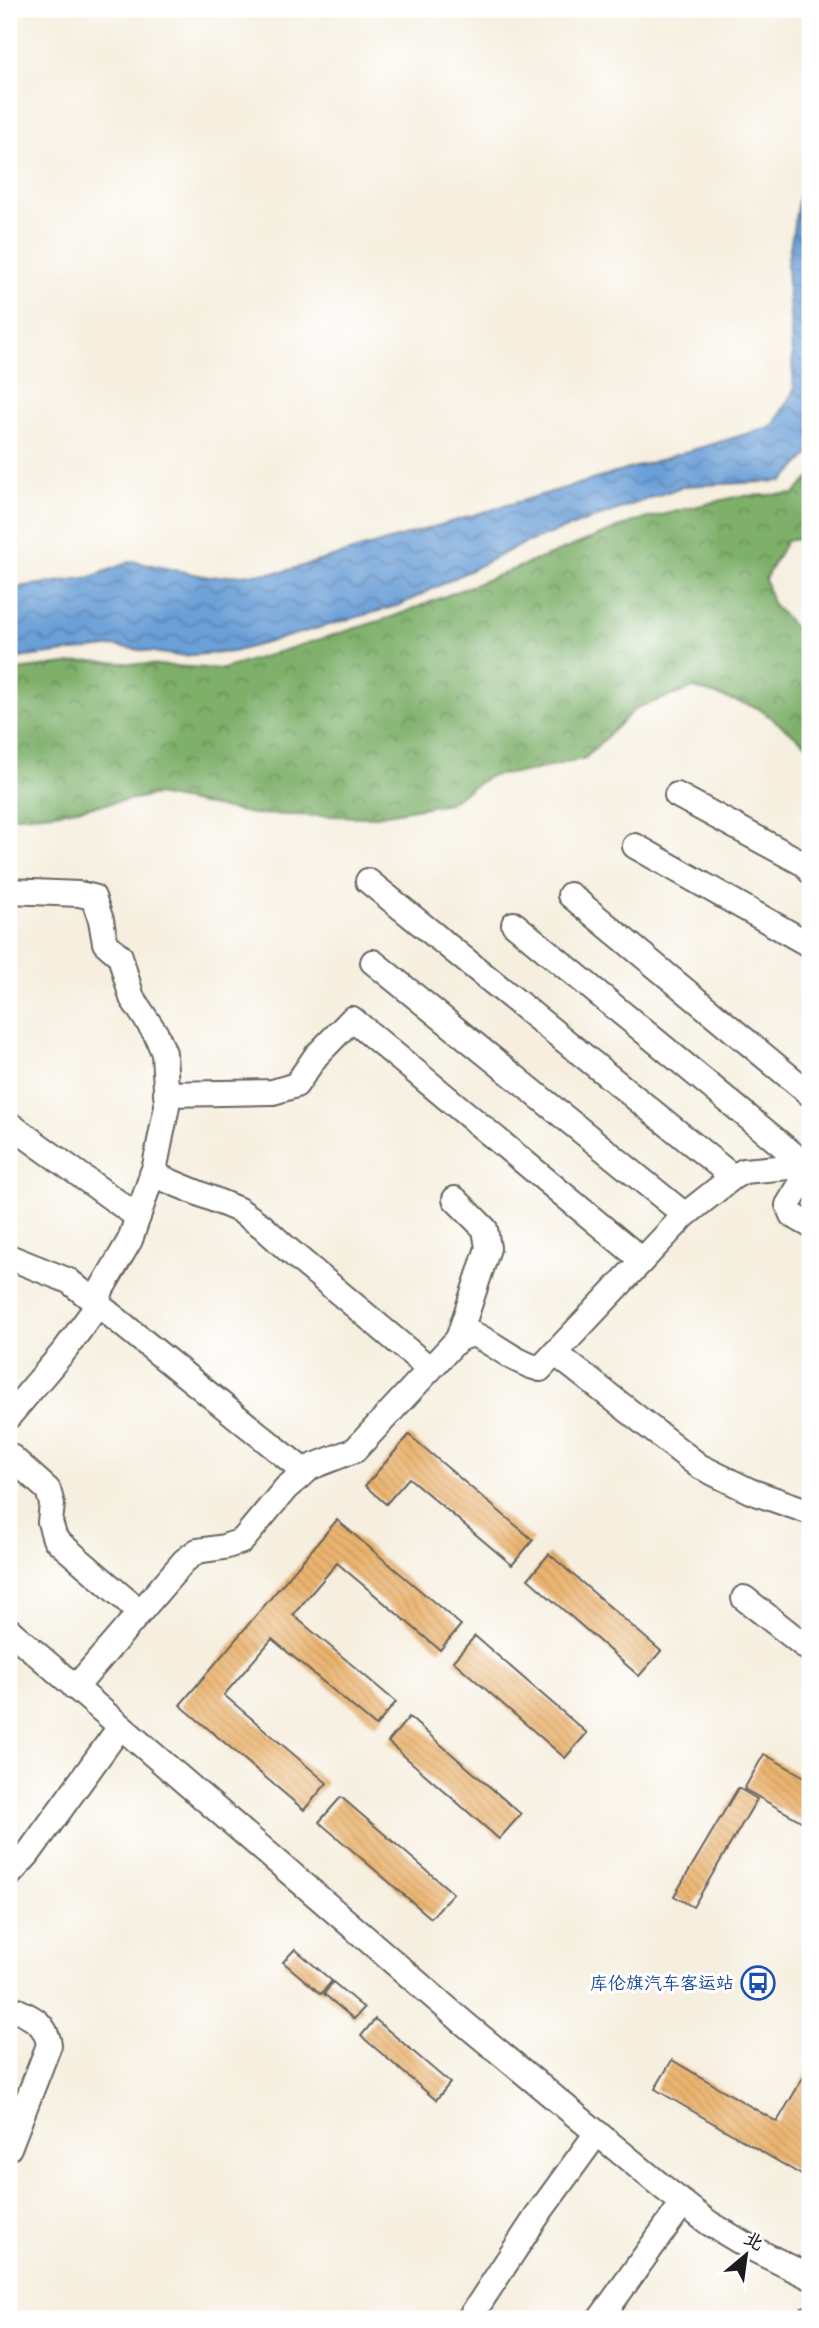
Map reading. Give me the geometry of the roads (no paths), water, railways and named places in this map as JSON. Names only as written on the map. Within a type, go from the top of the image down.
[{"type":"street","points":[[677,795],[808,866],[810,871]]},
{"type":"street","points":[[635,846],[810,945]]},
{"type":"street","points":[[368,881],[733,1177]]},
{"type":"street","points":[[9,891],[93,897],[105,943],[120,956],[132,998],[156,1034],[164,1053],[167,1106],[152,1174],[130,1240],[92,1313],[65,1350],[9,1416]]},
{"type":"street","points":[[570,895],[810,1094]]},
{"type":"street","points":[[514,924],[809,1166]]},
{"type":"street","points":[[373,962],[685,1215]]},
{"type":"street","points":[[166,1094],[273,1092],[296,1085],[316,1056],[352,1019],[642,1260]]},
{"type":"street","points":[[9,1124],[138,1216]]},
{"type":"street","points":[[458,1339],[473,1334],[490,1342],[523,1365],[540,1369],[685,1215],[733,1177],[744,1171],[809,1166]]},
{"type":"street","points":[[809,1166],[788,1205],[792,1215],[810,1225]]},
{"type":"street","points":[[152,1174],[239,1210],[262,1226],[430,1369]]},
{"type":"street","points":[[75,1688],[184,1561],[197,1551],[243,1541],[286,1488],[311,1467],[355,1450],[458,1339],[488,1248],[485,1229],[455,1199]]},
{"type":"street","points":[[9,1257],[69,1281],[305,1472]]},
{"type":"street","points":[[555,1353],[699,1466],[750,1491],[810,1512]]},
{"type":"street","points":[[9,1455],[48,1490],[52,1504],[50,1522],[55,1539],[140,1612]]},
{"type":"street","points":[[744,1598],[810,1650]]},
{"type":"street","points":[[9,1630],[453,2014],[683,2203],[749,2247],[810,2277]]},
{"type":"street","points":[[9,1875],[28,1854],[121,1727]]},
{"type":"street","points":[[9,2007],[42,2025],[47,2032],[49,2045],[9,2148]]},
{"type":"street","points":[[468,2319],[541,2210],[597,2133]]},
{"type":"street","points":[[600,2319],[683,2203]]},
{"type":"water","points":[[800,190],[808,289],[810,453],[783,481],[684,486],[525,543],[400,605],[233,652],[179,656],[115,646],[9,659],[9,588],[91,577],[132,561],[209,577],[282,572],[773,426],[794,390],[787,265]]},
{"type":"place","name":"库伦旗汽车客运站","points":[[758,1983]]}]
